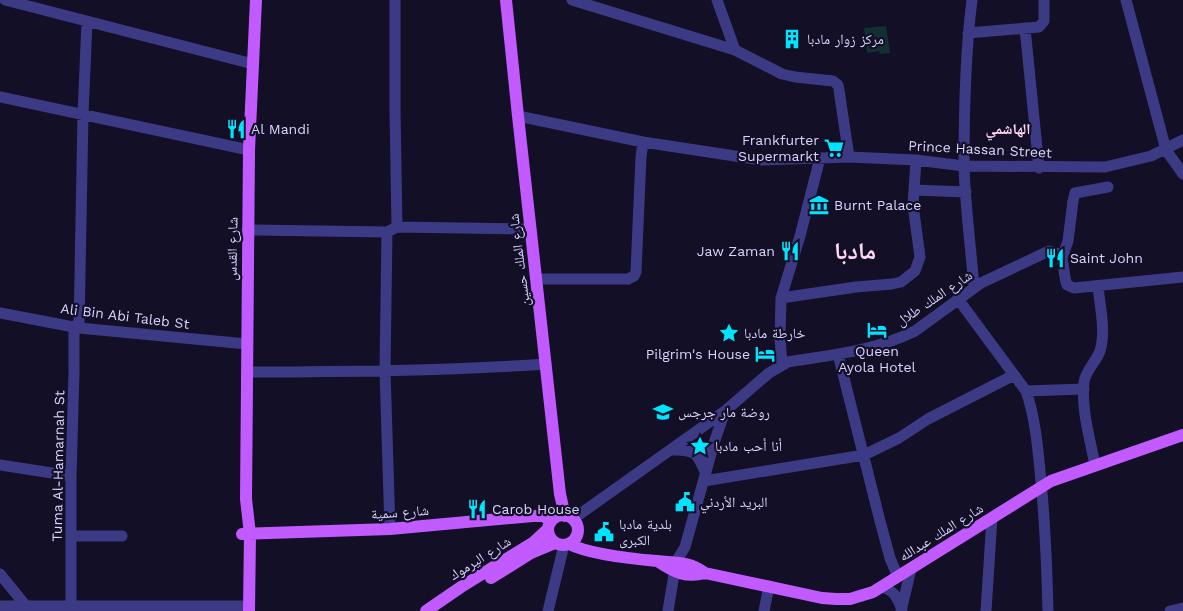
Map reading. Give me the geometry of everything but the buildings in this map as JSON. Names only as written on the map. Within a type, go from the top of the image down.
[{"type":"main road","name":"شارع القدس","points":[[244,609],[249,150],[256,0]]},
{"type":"main road","name":"شارع الملك حسين","points":[[506,0],[560,494],[569,517]]},
{"type":"main road","name":"شارع الملك عبدالله","points":[[680,568],[692,576],[705,573],[822,598],[850,599],[881,588],[1041,486],[1061,477],[1183,435]]},
{"type":"main road","name":"شارع سمية","points":[[246,534],[390,529],[533,516],[543,516],[550,525]]},
{"type":"main road","points":[[563,544],[573,542],[578,533],[578,528],[569,517],[558,516],[550,525],[550,537],[563,544],[659,562],[680,568]]},
{"type":"main road","name":"شارع اليرموك","points":[[426,611],[468,582],[534,542],[550,525]]},
{"type":"main road","name":"شارع اليرموك","points":[[440,611],[531,553],[563,544]]},
{"type":"street","points":[[5,0],[253,64]]},
{"type":"street","points":[[390,529],[385,372],[392,229],[395,0]]},
{"type":"street","points":[[572,0],[735,50],[782,74],[828,80],[838,85],[849,157]]},
{"type":"street","points":[[717,0],[735,50]]},
{"type":"street","points":[[972,0],[965,87],[964,166],[974,288]]},
{"type":"street","points":[[968,33],[1038,27],[1043,23],[1044,0]]},
{"type":"street","points":[[1126,0],[1166,150],[1183,174]]},
{"type":"street","name":"Tuma Al-Hamarnah St","points":[[71,606],[72,536],[70,476],[87,22]]},
{"type":"street","points":[[1025,28],[1039,168]]},
{"type":"street","points":[[0,97],[249,150]]},
{"type":"street","name":"Prince Hassan Street","points":[[518,116],[643,142],[761,160],[849,157],[916,160],[964,166],[1105,167],[1151,156],[1183,140]]},
{"type":"street","points":[[537,279],[628,279],[634,276],[636,272],[643,142]]},
{"type":"street","points":[[782,364],[780,338],[781,298],[800,236],[820,158]]},
{"type":"street","points":[[781,298],[856,287],[892,284],[908,278],[915,271],[920,257],[914,214],[916,160]]},
{"type":"street","points":[[1108,187],[1075,193],[1072,201],[1068,241],[1062,258],[1064,278],[1067,285],[1074,288],[1183,278]]},
{"type":"street","points":[[914,190],[966,192]]},
{"type":"street","points":[[248,230],[531,229]]},
{"type":"street","name":"شارع الملك طلال","points":[[569,517],[725,411],[782,364],[864,350],[904,337],[934,318],[974,288],[1049,251],[1056,252],[1062,258]]},
{"type":"street","points":[[1095,465],[1087,421],[1084,389],[1086,375],[1098,356],[1102,342],[1098,286]]},
{"type":"street","points":[[958,299],[1026,391],[1031,406],[1038,449],[1045,527],[1048,611]]},
{"type":"street","name":"Ali Bin Abi Taleb St","points":[[0,313],[76,327],[247,344]]},
{"type":"street","points":[[838,354],[890,558],[898,577]]},
{"type":"street","points":[[248,372],[385,372],[546,364]]},
{"type":"street","points":[[705,478],[864,455],[899,438],[928,419],[1014,375]]},
{"type":"street","points":[[1026,391],[1084,389]]},
{"type":"street","points":[[668,611],[725,411]]},
{"type":"street","points":[[670,450],[685,449],[695,453],[700,458],[705,478]]},
{"type":"street","points":[[0,465],[70,476]]},
{"type":"street","points":[[986,611],[992,518]]},
{"type":"street","points":[[72,536],[122,536]]},
{"type":"street","points":[[548,611],[563,544]]},
{"type":"street","points":[[902,610],[911,569]]},
{"type":"street","points":[[0,574],[26,606]]},
{"type":"street","points":[[764,611],[769,586]]},
{"type":"street","points":[[881,588],[894,592],[902,610]]},
{"type":"street","points":[[0,606],[244,609]]},
{"type":"street","points":[[1170,611],[1183,608]]},
{"type":"green space","points":[[886,26],[890,53],[880,54],[879,51],[867,53],[864,28]]},
{"type":"place","name":"مركز زوار مادبا","points":[[792,39]]},
{"type":"place","name":"Al Mandi","points":[[236,129]]},
{"type":"place","name":"Frankfurter Supermarkt","points":[[834,148]]},
{"type":"place","name":"Burnt Palace","points":[[819,205]]},
{"type":"place","name":"Jaw Zaman","points":[[790,251]]},
{"type":"place","name":"Saint John","points":[[1055,258]]},
{"type":"place","name":"Queen Ayola Hotel","points":[[877,330]]},
{"type":"place","name":"خارطة مادبا","points":[[729,333]]},
{"type":"place","name":"Pilgrim's House","points":[[765,354]]},
{"type":"place","name":"روضة مار جرجس","points":[[663,412]]},
{"type":"place","name":"أنا أحب مادبا","points":[[700,446]]},
{"type":"place","name":"البريد الأردني","points":[[685,502]]},
{"type":"place","name":"Carob House","points":[[477,509]]},
{"type":"place","name":"بلدية مادبا الكبرى","points":[[604,532]]},
{"type":"district","name":"الهاشمي","points":[[1008,129]]},
{"type":"district","name":"مادبا","points":[[855,251]]}]
